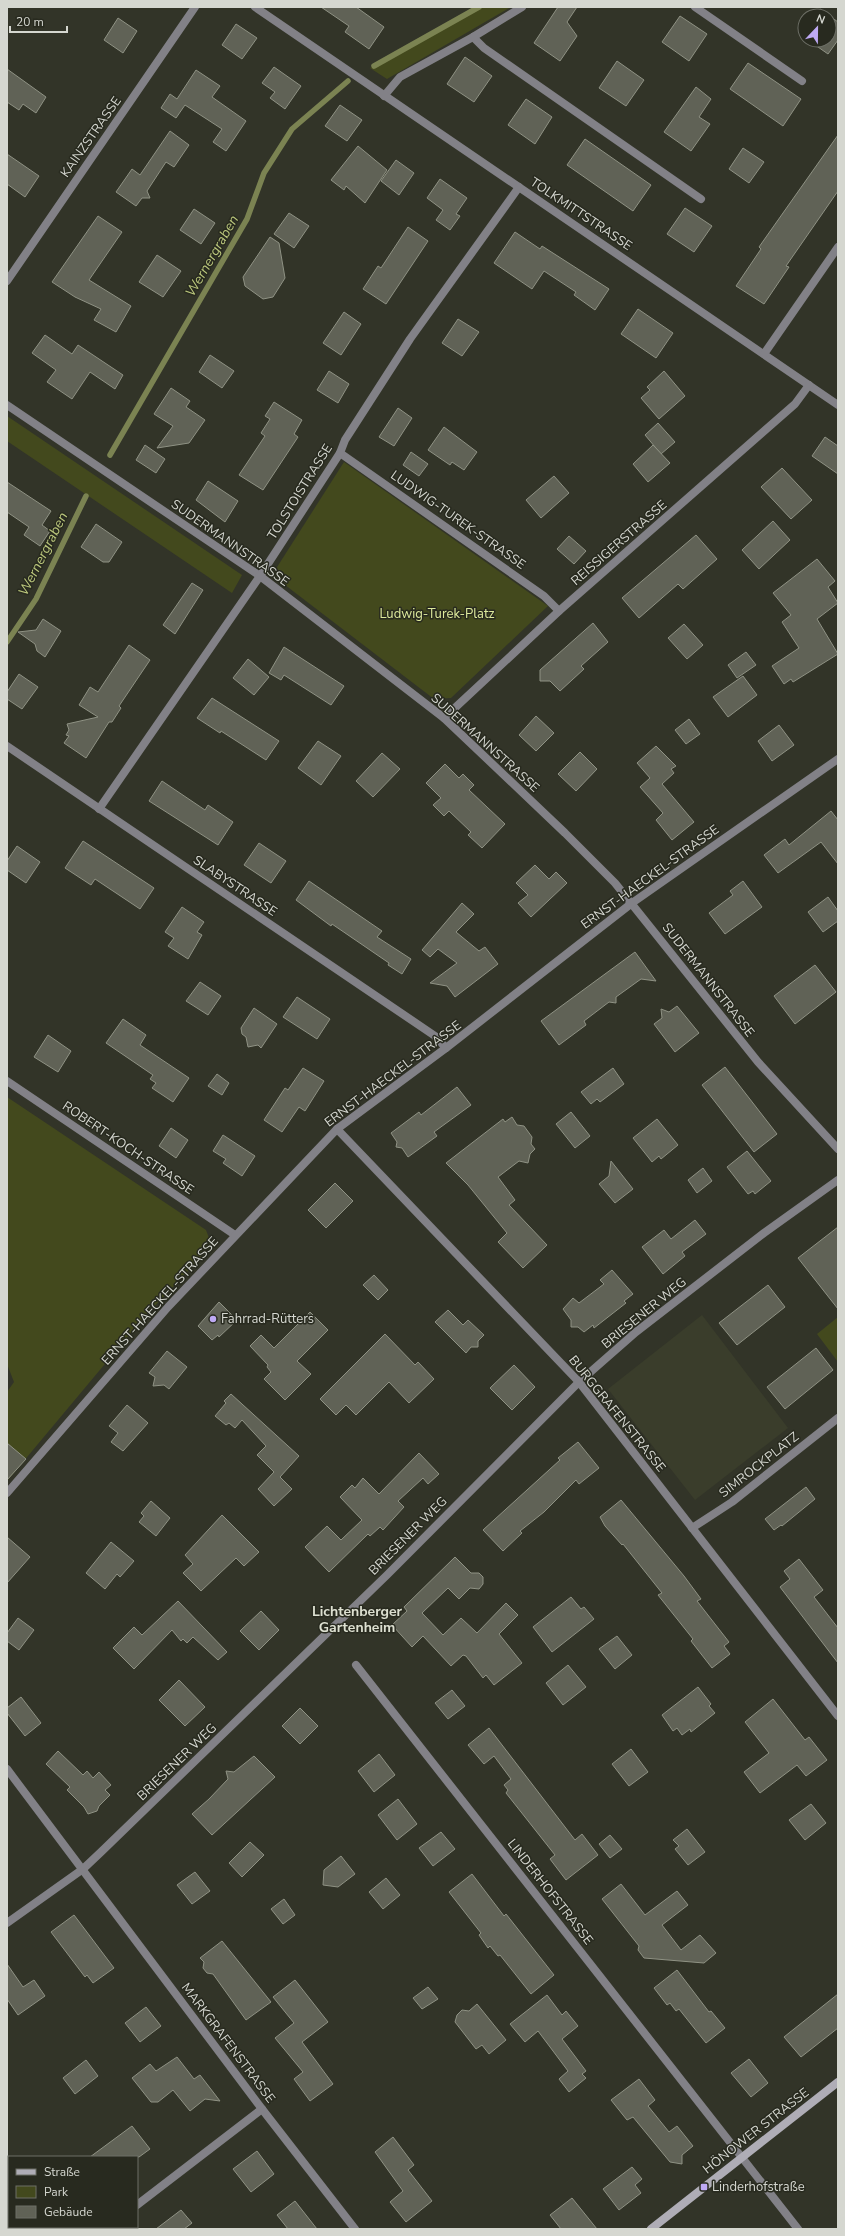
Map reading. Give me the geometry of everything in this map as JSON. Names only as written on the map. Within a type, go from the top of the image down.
[{"type":"main road","name":"HÖNOWER STRASSE","points":[[651,2229],[838,2082]]},
{"type":"street","name":"KAINZSTRASSE","points":[[7,281],[195,7]]},
{"type":"street","name":"TOLKMITTSTRASSE","points":[[255,7],[838,405]]},
{"type":"street","points":[[384,96],[400,77],[474,37],[522,7]]},
{"type":"street","points":[[695,7],[802,81]]},
{"type":"street","points":[[474,37],[484,48],[701,198]]},
{"type":"street","name":"TOLSTOISTRASSE","points":[[99,809],[260,576],[340,453],[345,440],[410,339],[520,188]]},
{"type":"street","points":[[764,354],[838,248]]},
{"type":"street","name":"REISSIGERSTRASSE","points":[[444,718],[560,611],[795,404],[809,385]]},
{"type":"street","name":"SUDERMANNSTRASSE","points":[[7,405],[260,576],[444,718],[566,833],[632,903],[758,1062],[815,1122],[838,1149]]},
{"type":"street","name":"LUDWIG-TUREK-STRASSE","points":[[340,453],[544,596],[560,611]]},
{"type":"street","name":"SLABYSTRASSE","points":[[7,746],[435,1036],[446,1048]]},
{"type":"street","name":"ERNST-HAECKEL-STRASSE","points":[[7,1493],[168,1307],[336,1129],[446,1048],[632,903],[838,759]]},
{"type":"street","name":"ROBERT-KOCH-STRASSE","points":[[7,1081],[235,1235]]},
{"type":"street","name":"BURGGRAFENSTRASSE","points":[[336,1129],[579,1382],[838,1716]]},
{"type":"street","name":"BRIESENER WEG","points":[[7,1922],[83,1869],[328,1632],[579,1382],[636,1332],[764,1233],[838,1180]]},
{"type":"street","name":"SIMROCKPLATZ","points":[[692,1528],[732,1502],[838,1418]]},
{"type":"street","name":"LINDERHOFSTRASSE","points":[[356,1665],[798,2229]]},
{"type":"street","name":"MARKGRAFENSTRASSE","points":[[7,1769],[262,2109],[355,2229]]},
{"type":"street","points":[[138,2204],[262,2109]]},
{"type":"shaded area","points":[[702,1315],[788,1428],[695,1500],[608,1389]]},
{"type":"green space","points":[[476,7],[511,7],[387,79],[370,68]]},
{"type":"green space","points":[[7,416],[242,575],[232,593],[7,441]]},
{"type":"green space","name":"Ludwig-Turek-Platz","points":[[344,462],[548,606],[451,698],[434,699],[272,575]]},
{"type":"green space","points":[[7,1097],[206,1230],[212,1246],[145,1316],[7,1481],[7,1392],[14,1382],[7,1364]]},
{"type":"green space","points":[[838,1317],[838,1362],[817,1334]]},
{"type":"building","points":[[321,7],[356,7],[384,27],[369,49],[345,32],[349,26]]},
{"type":"building","points":[[558,7],[577,7],[567,22],[577,36],[560,61],[534,43]]},
{"type":"building","points":[[680,16],[707,34],[689,61],[662,42]]},
{"type":"building","points":[[118,18],[137,31],[123,53],[104,40]]},
{"type":"building","points":[[837,21],[838,22],[837,41]]},
{"type":"building","points":[[236,24],[257,38],[242,59],[222,45]]},
{"type":"building","points":[[819,48],[832,48],[828,54]]},
{"type":"building","points":[[465,57],[492,76],[474,102],[447,84]]},
{"type":"building","points":[[617,61],[644,80],[626,106],[599,88]]},
{"type":"building","points":[[748,63],[801,99],[783,126],[730,89]]},
{"type":"building","points":[[274,67],[301,86],[285,109],[270,98],[275,92],[262,83]]},
{"type":"building","points":[[7,69],[46,97],[36,113],[23,104],[19,110],[7,102]]},
{"type":"building","points":[[196,70],[220,86],[212,97],[246,121],[226,151],[213,142],[222,129],[185,105],[176,118],[161,108],[170,94],[177,99]]},
{"type":"building","points":[[696,87],[711,99],[699,117],[710,124],[691,151],[664,132]]},
{"type":"building","points":[[526,99],[552,117],[535,144],[508,125]]},
{"type":"building","points":[[340,105],[362,120],[347,141],[325,126]]},
{"type":"building","points":[[170,131],[189,145],[174,167],[166,162],[147,191],[150,198],[142,198],[136,206],[116,192],[132,169],[140,175]]},
{"type":"building","points":[[838,135],[838,191],[786,266],[789,267],[764,304],[736,286],[761,249],[759,247]]},
{"type":"building","points":[[585,139],[651,185],[633,211],[567,165]]},
{"type":"building","points":[[358,146],[387,170],[365,203],[346,186],[344,190],[331,180]]},
{"type":"building","points":[[743,148],[764,162],[749,183],[729,169]]},
{"type":"building","points":[[7,154],[39,176],[25,197],[7,184]]},
{"type":"building","points":[[396,160],[414,173],[399,195],[381,181]]},
{"type":"building","points":[[440,179],[467,198],[456,214],[460,216],[450,230],[436,220],[443,210],[427,198]]},
{"type":"building","points":[[685,208],[712,226],[694,252],[667,234]]},
{"type":"building","points":[[194,209],[215,223],[201,244],[180,230]]},
{"type":"building","points":[[289,213],[309,226],[294,248],[274,234]]},
{"type":"building","points":[[98,216],[122,232],[89,280],[131,306],[116,332],[94,320],[101,309],[75,297],[52,282]]},
{"type":"building","points":[[408,227],[428,241],[386,304],[363,289],[378,266],[381,268]]},
{"type":"building","points":[[515,232],[540,249],[542,246],[609,289],[595,310],[574,295],[576,292],[544,271],[532,289],[494,263]]},
{"type":"building","points":[[270,237],[279,243],[285,278],[273,297],[263,299],[245,286],[243,277]]},
{"type":"building","points":[[157,255],[181,271],[163,297],[139,282]]},
{"type":"building","points":[[638,309],[673,333],[656,358],[621,334]]},
{"type":"building","points":[[344,312],[361,324],[341,355],[323,343]]},
{"type":"building","points":[[458,319],[479,332],[462,356],[442,343]]},
{"type":"building","points":[[45,335],[72,354],[78,345],[123,375],[115,389],[90,372],[72,399],[47,382],[56,370],[32,353]]},
{"type":"building","points":[[210,355],[234,371],[222,388],[199,372]]},
{"type":"building","points":[[329,371],[349,384],[338,403],[317,390]]},
{"type":"building","points":[[664,371],[685,396],[659,419],[641,398],[650,390],[647,387]]},
{"type":"building","points":[[171,388],[190,401],[186,407],[205,420],[189,443],[157,448],[173,426],[154,414]]},
{"type":"building","points":[[274,402],[302,420],[294,434],[298,437],[263,490],[239,475],[265,436],[261,433],[270,419],[265,416]]},
{"type":"building","points":[[398,408],[412,418],[394,446],[379,437]]},
{"type":"building","points":[[658,423],[675,442],[661,454],[645,435]]},
{"type":"building","points":[[444,427],[477,452],[464,470],[452,462],[450,465],[428,450]]},
{"type":"building","points":[[825,437],[838,446],[838,474],[812,456]]},
{"type":"building","points":[[145,445],[165,459],[156,473],[136,460]]},
{"type":"building","points":[[653,445],[670,463],[648,482],[633,464]]},
{"type":"building","points":[[411,452],[428,464],[419,476],[403,465]]},
{"type":"building","points":[[782,468],[812,500],[791,519],[761,487]]},
{"type":"building","points":[[554,476],[569,493],[541,518],[526,500]]},
{"type":"building","points":[[208,481],[238,501],[225,522],[196,500]]},
{"type":"building","points":[[7,482],[51,511],[42,525],[50,531],[40,546],[24,535],[29,527],[7,512]]},
{"type":"building","points":[[773,521],[790,540],[759,569],[742,550]]},
{"type":"building","points":[[96,524],[122,542],[109,562],[103,562],[81,547]]},
{"type":"building","points":[[696,535],[717,559],[683,589],[678,584],[639,618],[622,598]]},
{"type":"building","points":[[569,536],[586,551],[574,564],[557,549]]},
{"type":"building","points":[[817,559],[835,581],[828,587],[838,603],[817,619],[838,654],[793,682],[791,679],[784,684],[772,666],[799,648],[782,622],[791,615],[773,593]]},
{"type":"building","points":[[192,583],[203,590],[175,634],[163,625]]},
{"type":"building","points":[[43,619],[61,631],[45,657],[37,651],[35,644],[18,632],[36,630]]},
{"type":"building","points":[[593,623],[608,642],[581,666],[584,669],[560,691],[550,681],[540,681],[540,670]]},
{"type":"building","points":[[684,624],[703,645],[687,659],[668,638]]},
{"type":"building","points":[[129,645],[150,660],[119,706],[121,708],[112,722],[109,722],[86,758],[64,743],[69,736],[66,735],[69,730],[67,724],[98,717],[79,705],[90,687],[98,692]]},
{"type":"building","points":[[284,647],[344,686],[331,705],[284,675],[281,680],[269,673]]},
{"type":"building","points":[[746,652],[756,665],[737,678],[728,665]]},
{"type":"building","points":[[248,659],[269,677],[254,695],[233,678]]},
{"type":"building","points":[[19,674],[38,687],[22,709],[7,699],[7,692]]},
{"type":"building","points":[[743,676],[757,695],[728,717],[713,697]]},
{"type":"building","points":[[212,698],[279,741],[266,760],[221,731],[220,733],[197,718]]},
{"type":"building","points":[[536,716],[554,733],[536,751],[519,735]]},
{"type":"building","points":[[689,719],[700,734],[686,744],[675,730]]},
{"type":"building","points":[[779,725],[794,745],[772,761],[758,741]]},
{"type":"building","points":[[318,741],[341,756],[321,785],[298,768]]},
{"type":"building","points":[[656,746],[676,766],[671,769],[674,773],[662,784],[694,822],[672,840],[656,820],[663,813],[640,787],[650,778],[637,763]]},
{"type":"building","points":[[580,752],[597,769],[576,791],[558,774]]},
{"type":"building","points":[[382,753],[400,769],[373,797],[356,781]]},
{"type":"building","points":[[445,764],[459,778],[463,774],[474,785],[469,790],[505,824],[482,848],[468,835],[471,832],[449,811],[444,816],[433,805],[441,798],[426,783]]},
{"type":"building","points":[[162,781],[205,810],[208,805],[233,822],[218,845],[149,801]]},
{"type":"building","points":[[831,811],[838,820],[838,864],[821,842],[778,873],[764,855],[785,839],[789,845]]},
{"type":"building","points":[[83,841],[154,888],[140,909],[95,879],[91,885],[65,868]]},
{"type":"building","points":[[259,843],[286,861],[271,883],[244,865]]},
{"type":"building","points":[[17,846],[40,862],[26,883],[7,870],[7,861]]},
{"type":"building","points":[[535,865],[549,879],[556,872],[567,883],[531,917],[518,903],[528,895],[516,883]]},
{"type":"building","points":[[309,881],[382,931],[377,937],[411,959],[402,974],[388,965],[389,963],[332,924],[331,926],[296,900]]},
{"type":"building","points":[[743,881],[762,907],[725,934],[709,913],[733,895],[730,891]]},
{"type":"building","points":[[828,897],[838,911],[838,921],[823,932],[808,912]]},
{"type":"building","points":[[462,903],[474,914],[456,932],[479,951],[485,947],[498,964],[455,997],[447,986],[430,983],[457,963],[438,949],[430,957],[422,950]]},
{"type":"building","points":[[182,907],[204,922],[197,932],[202,935],[188,959],[168,946],[174,938],[165,932]]},
{"type":"building","points":[[635,952],[656,981],[641,979],[616,997],[616,1003],[609,1002],[584,1021],[586,1025],[559,1045],[541,1021]]},
{"type":"building","points":[[815,965],[836,992],[795,1024],[774,996]]},
{"type":"building","points":[[200,982],[221,996],[208,1015],[186,1001]]},
{"type":"building","points":[[297,997],[330,1019],[317,1039],[283,1017]]},
{"type":"building","points":[[677,1006],[699,1033],[675,1052],[654,1024],[662,1018],[661,1009],[669,1012]]},
{"type":"building","points":[[254,1008],[277,1024],[261,1048],[258,1045],[248,1047],[246,1037],[242,1034],[241,1028]]},
{"type":"building","points":[[123,1019],[146,1035],[140,1045],[189,1078],[173,1102],[152,1088],[156,1083],[150,1079],[153,1075],[106,1043]]},
{"type":"building","points":[[48,1035],[71,1051],[58,1072],[34,1057]]},
{"type":"building","points":[[725,1067],[777,1134],[754,1152],[702,1085]]},
{"type":"building","points":[[303,1068],[324,1081],[305,1111],[299,1107],[282,1132],[264,1120],[285,1088],[288,1090]]},
{"type":"building","points":[[613,1068],[624,1084],[600,1102],[597,1099],[591,1104],[581,1092]]},
{"type":"building","points":[[217,1074],[229,1083],[222,1095],[208,1086]]},
{"type":"building","points":[[457,1087],[471,1105],[434,1132],[437,1136],[408,1157],[402,1148],[396,1147],[397,1142],[391,1133],[419,1112],[421,1115]]},
{"type":"building","points":[[571,1112],[590,1136],[575,1148],[556,1124]]},
{"type":"building","points":[[512,1117],[517,1125],[524,1126],[532,1137],[531,1144],[535,1149],[530,1154],[528,1163],[519,1161],[498,1177],[515,1200],[509,1205],[547,1245],[523,1268],[498,1242],[507,1233],[468,1185],[446,1163],[503,1119],[505,1122]]},
{"type":"building","points":[[657,1119],[678,1145],[661,1159],[659,1156],[652,1162],[633,1138]]},
{"type":"building","points":[[171,1128],[188,1140],[176,1158],[159,1146]]},
{"type":"building","points":[[223,1135],[255,1156],[242,1176],[223,1163],[226,1159],[213,1151]]},
{"type":"building","points":[[747,1151],[771,1181],[755,1194],[753,1191],[748,1194],[727,1167]]},
{"type":"building","points":[[611,1161],[633,1189],[615,1203],[599,1184],[609,1176]]},
{"type":"building","points":[[703,1168],[712,1181],[697,1193],[688,1180]]},
{"type":"building","points":[[335,1183],[353,1201],[326,1228],[308,1210]]},
{"type":"building","points":[[695,1220],[706,1234],[682,1252],[685,1256],[663,1274],[642,1247],[664,1230],[671,1239]]},
{"type":"building","points":[[838,1227],[838,1309],[798,1258]]},
{"type":"building","points":[[612,1270],[633,1294],[624,1301],[626,1303],[594,1328],[593,1325],[584,1332],[578,1327],[571,1327],[571,1320],[563,1309],[573,1298],[579,1303],[604,1284],[600,1280]]},
{"type":"building","points":[[374,1275],[388,1290],[378,1300],[363,1285]]},
{"type":"building","points":[[768,1285],[785,1307],[737,1345],[719,1323]]},
{"type":"building","points":[[219,1302],[237,1320],[219,1337],[218,1335],[212,1340],[198,1326]]},
{"type":"building","points":[[448,1310],[463,1325],[468,1320],[484,1335],[478,1341],[478,1347],[471,1347],[466,1353],[435,1322]]},
{"type":"building","points":[[310,1312],[328,1330],[297,1361],[311,1374],[285,1400],[264,1379],[271,1372],[267,1367],[268,1365],[250,1346],[261,1335],[274,1348]]},
{"type":"building","points":[[385,1334],[415,1365],[418,1362],[434,1379],[409,1403],[389,1382],[356,1415],[346,1405],[336,1415],[320,1399]]},
{"type":"building","points":[[816,1348],[833,1370],[785,1409],[767,1387]]},
{"type":"building","points":[[167,1351],[187,1367],[169,1389],[164,1385],[153,1386],[155,1377],[149,1373]]},
{"type":"building","points":[[514,1365],[535,1387],[512,1410],[490,1388]]},
{"type":"building","points":[[231,1394],[299,1456],[280,1477],[292,1489],[274,1506],[258,1489],[274,1472],[257,1455],[266,1446],[242,1420],[235,1428],[229,1423],[226,1425],[215,1416],[226,1403],[224,1401]]},
{"type":"building","points":[[127,1405],[148,1423],[123,1451],[111,1442],[118,1433],[109,1426]]},
{"type":"building","points":[[578,1442],[599,1468],[579,1484],[576,1480],[544,1512],[520,1531],[522,1533],[503,1551],[483,1530],[560,1460],[558,1458]]},
{"type":"building","points":[[7,1443],[26,1459],[7,1480]]},
{"type":"building","points":[[419,1453],[439,1474],[428,1484],[423,1478],[398,1501],[404,1507],[383,1530],[380,1527],[370,1536],[368,1534],[329,1572],[305,1547],[327,1526],[341,1540],[362,1520],[340,1497],[352,1485],[355,1488],[363,1478],[379,1494]]},
{"type":"building","points":[[806,1487],[815,1499],[782,1526],[781,1525],[774,1530],[765,1519]]},
{"type":"building","points":[[621,1500],[684,1576],[701,1599],[697,1601],[729,1642],[724,1646],[730,1654],[712,1668],[691,1641],[693,1639],[658,1595],[662,1593],[623,1544],[622,1545],[605,1526],[600,1517]]},
{"type":"building","points":[[151,1501],[170,1518],[156,1536],[139,1522],[144,1516],[141,1513]]},
{"type":"building","points":[[222,1515],[259,1552],[244,1566],[236,1558],[201,1591],[183,1573],[193,1564],[185,1555]]},
{"type":"building","points":[[7,1537],[30,1557],[7,1583]]},
{"type":"building","points":[[111,1542],[134,1561],[120,1577],[117,1574],[105,1589],[86,1573]]},
{"type":"building","points":[[455,1557],[471,1573],[479,1573],[483,1577],[483,1584],[479,1589],[470,1588],[459,1599],[448,1588],[422,1613],[443,1635],[461,1618],[477,1633],[506,1603],[518,1615],[499,1634],[522,1663],[494,1685],[486,1675],[483,1678],[466,1656],[463,1655],[451,1666],[423,1636],[412,1647],[392,1625],[407,1611],[404,1607]]},
{"type":"building","points":[[799,1559],[823,1590],[814,1597],[838,1628],[838,1663],[780,1587],[790,1579],[784,1571]]},
{"type":"building","points":[[571,1597],[581,1609],[584,1607],[594,1619],[552,1652],[533,1627]]},
{"type":"building","points":[[178,1601],[227,1652],[218,1660],[193,1637],[187,1643],[183,1639],[181,1641],[172,1630],[134,1669],[113,1648],[134,1627],[142,1635]]},
{"type":"building","points":[[261,1611],[279,1630],[259,1650],[240,1631]]},
{"type":"building","points":[[18,1618],[34,1630],[19,1650],[7,1641],[7,1633]]},
{"type":"building","points":[[617,1636],[632,1655],[615,1669],[599,1649]]},
{"type":"building","points":[[568,1665],[586,1687],[563,1705],[546,1683]]},
{"type":"building","points":[[179,1680],[205,1707],[185,1726],[159,1700]]},
{"type":"building","points":[[698,1687],[711,1704],[709,1706],[715,1713],[691,1732],[690,1729],[682,1735],[677,1728],[673,1731],[662,1715]]},
{"type":"building","points":[[452,1690],[465,1706],[448,1719],[435,1703]]},
{"type":"building","points":[[21,1697],[41,1723],[25,1736],[7,1713],[7,1708]]},
{"type":"building","points":[[773,1699],[805,1740],[809,1737],[827,1760],[806,1776],[797,1765],[760,1793],[744,1772],[769,1753],[745,1722]]},
{"type":"building","points":[[300,1708],[318,1726],[300,1744],[282,1726]]},
{"type":"building","points":[[489,1728],[575,1840],[582,1834],[598,1855],[566,1880],[550,1859],[555,1855],[506,1793],[508,1790],[504,1785],[511,1779],[494,1756],[484,1764],[468,1745]]},
{"type":"building","points":[[631,1749],[648,1772],[629,1786],[612,1764]]},
{"type":"building","points":[[58,1751],[83,1775],[87,1771],[93,1778],[99,1772],[111,1785],[105,1790],[110,1795],[99,1806],[97,1811],[88,1814],[84,1807],[67,1790],[70,1787],[46,1764]]},
{"type":"building","points":[[379,1754],[395,1775],[374,1792],[358,1771]]},
{"type":"building","points":[[254,1756],[275,1777],[212,1835],[192,1814],[228,1779],[226,1771],[234,1772]]},
{"type":"building","points":[[398,1799],[417,1824],[397,1840],[378,1815]]},
{"type":"building","points":[[811,1804],[826,1823],[805,1840],[789,1820]]},
{"type":"building","points":[[687,1829],[705,1852],[688,1865],[675,1849],[679,1846],[673,1840]]},
{"type":"building","points":[[441,1832],[455,1849],[433,1866],[419,1848]]},
{"type":"building","points":[[610,1835],[622,1849],[610,1858],[599,1844]]},
{"type":"building","points":[[250,1842],[264,1855],[242,1877],[229,1863]]},
{"type":"building","points":[[341,1856],[355,1874],[338,1887],[323,1885],[324,1870]]},
{"type":"building","points":[[195,1872],[210,1891],[192,1904],[177,1885]]},
{"type":"building","points":[[472,1874],[504,1916],[506,1914],[554,1975],[531,1994],[500,1955],[498,1956],[490,1946],[488,1948],[479,1935],[481,1933],[449,1892]]},
{"type":"building","points":[[386,1878],[400,1895],[383,1909],[369,1892]]},
{"type":"building","points":[[621,1884],[645,1915],[677,1891],[688,1905],[662,1925],[681,1950],[700,1935],[716,1953],[704,1963],[644,1958],[638,1950],[639,1946],[602,1899]]},
{"type":"building","points":[[284,1899],[295,1915],[283,1924],[271,1909]]},
{"type":"building","points":[[74,1915],[114,1968],[93,1983],[87,1975],[85,1977],[51,1932]]},
{"type":"building","points":[[222,1941],[271,2002],[246,2020],[213,1974],[207,1973],[203,1968],[204,1962],[200,1958]]},
{"type":"building","points":[[7,1964],[23,1987],[34,1980],[45,1996],[18,2015],[7,1999]]},
{"type":"building","points":[[677,1970],[709,2012],[711,2011],[725,2028],[706,2043],[679,2009],[676,2011],[670,2003],[667,2005],[654,1988]]},
{"type":"building","points":[[295,1980],[328,2022],[302,2042],[333,2084],[310,2101],[294,2079],[303,2072],[275,2038],[294,2023],[273,1997]]},
{"type":"building","points":[[428,1987],[438,1999],[422,2009],[413,1998]]},
{"type":"building","points":[[838,1994],[838,2028],[801,2057],[784,2037]]},
{"type":"building","points":[[547,1995],[562,2015],[566,2011],[578,2026],[562,2039],[586,2071],[582,2074],[586,2078],[569,2092],[559,2079],[568,2071],[538,2031],[525,2042],[510,2024]]},
{"type":"building","points":[[477,2004],[506,2040],[489,2054],[482,2045],[476,2049],[455,2022],[457,2015],[462,2010],[469,2011]]},
{"type":"building","points":[[146,2007],[161,2026],[140,2042],[125,2023]]},
{"type":"building","points":[[177,2057],[194,2079],[200,2075],[220,2101],[205,2099],[190,2111],[173,2090],[158,2102],[151,2102],[132,2078],[150,2064],[156,2071]]},
{"type":"building","points":[[749,2059],[768,2083],[751,2097],[731,2073]]},
{"type":"building","points":[[86,2060],[98,2076],[75,2094],[63,2078]]},
{"type":"building","points":[[639,2079],[655,2100],[648,2106],[669,2132],[677,2126],[693,2146],[682,2155],[682,2164],[670,2162],[633,2117],[627,2120],[611,2100]]},
{"type":"building","points":[[132,2126],[150,2149],[139,2157],[91,2156]]},
{"type":"building","points":[[393,2137],[414,2165],[408,2170],[432,2201],[406,2222],[390,2202],[403,2191],[375,2152]]},
{"type":"building","points":[[257,2151],[274,2174],[251,2192],[233,2169]]},
{"type":"building","points":[[632,2167],[642,2179],[635,2185],[641,2193],[619,2210],[603,2189]]},
{"type":"building","points":[[572,2198],[597,2229],[561,2229],[550,2215]]},
{"type":"building","points":[[295,2201],[317,2229],[288,2229],[277,2215]]},
{"type":"building","points":[[181,2210],[192,2223],[184,2229],[156,2229]]},
{"type":"waterway","name":"Wernergraben","points":[[374,66],[479,7]]},
{"type":"waterway","name":"Wernergraben","points":[[110,455],[247,219],[264,173],[292,129],[348,81]]},
{"type":"waterway","name":"Wernergraben","points":[[7,642],[36,599],[86,496]]},
{"type":"place","name":"Fahrrad-Rütters","points":[[213,1319]]},
{"type":"place","name":"Linderhofstraße","points":[[704,2187]]},
{"type":"district","name":"Lichtenberger Gartenheim","points":[[357,1620]]}]
